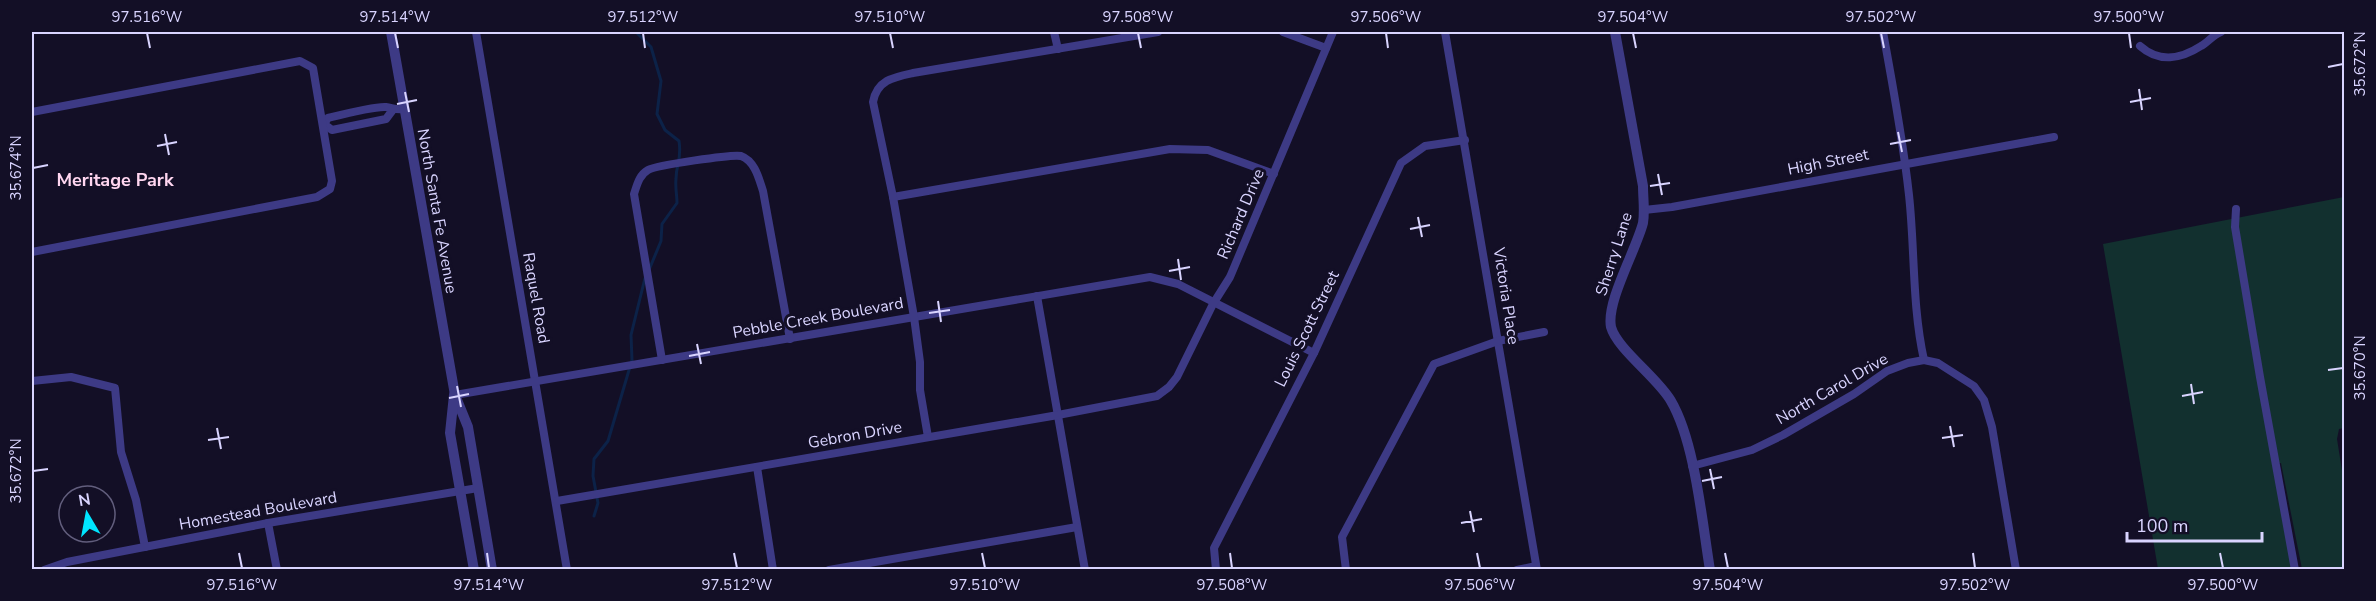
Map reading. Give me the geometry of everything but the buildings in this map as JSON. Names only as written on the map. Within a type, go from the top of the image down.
[{"type":"street","name":"North Santa Fe Avenue","points":[[391,32],[454,395],[468,428],[492,570]]},
{"type":"street","name":"Raquel Road","points":[[476,32],[567,570]]},
{"type":"street","points":[[1054,32],[1058,49]]},
{"type":"street","points":[[928,437],[920,390],[920,362],[914,317],[893,197],[873,102],[875,92],[881,84],[894,77],[1158,32]]},
{"type":"street","points":[[1283,32],[1326,48]]},
{"type":"street","name":"Richard Drive","points":[[1157,396],[1169,387],[1177,376],[1213,304],[1230,277],[1333,32]]},
{"type":"street","name":"Victoria Place","points":[[1445,32],[1537,568]]},
{"type":"street","name":"Sherry Lane","points":[[1615,32],[1643,186],[1644,210],[1639,236],[1611,309],[1611,326],[1615,337],[1653,376],[1671,399],[1681,421],[1692,466],[1710,570]]},
{"type":"street","points":[[1883,32],[1909,195],[1916,312],[1924,360],[1938,363],[1958,374],[1974,386],[1983,400],[1992,428],[2016,570]]},
{"type":"street","points":[[2140,46],[2156,57],[2168,59],[2200,47],[2221,32]]},
{"type":"street","points":[[32,112],[300,61],[313,68],[332,181],[330,189],[317,198],[32,252]]},
{"type":"street","points":[[324,124],[328,118],[351,113],[386,107],[392,111],[404,109]]},
{"type":"street","points":[[324,124],[332,130],[353,126],[386,119],[392,111]]},
{"type":"street","points":[[351,113],[353,126]]},
{"type":"street","name":"High Street","points":[[1644,210],[1672,207],[2054,137]]},
{"type":"street","name":"Louis Scott Street","points":[[1216,570],[1214,548],[1314,353],[1401,163],[1425,146],[1465,140]]},
{"type":"street","points":[[893,197],[1170,149],[1208,150],[1274,174]]},
{"type":"street","points":[[662,360],[634,194],[639,178],[647,170],[658,167],[741,156],[750,162],[763,191],[790,339]]},
{"type":"street","points":[[2236,209],[2235,227],[2295,570]]},
{"type":"street","name":"Pebble Creek Boulevard","points":[[454,395],[1150,278],[1178,284],[1213,304],[1314,353]]},
{"type":"street","points":[[1037,296],[1085,570]]},
{"type":"street","points":[[1346,570],[1342,537],[1434,364],[1498,341],[1544,333]]},
{"type":"street","name":"North Carol Drive","points":[[1692,466],[1752,450],[1854,394],[1887,371],[1924,360]]},
{"type":"street","points":[[32,381],[71,377],[115,388],[121,452],[136,500],[145,547]]},
{"type":"street","name":"North Santa Fe Avenue","points":[[454,395],[450,433],[474,570]]},
{"type":"street","name":"Gebron Drive","points":[[557,501],[1157,396]]},
{"type":"street","points":[[757,467],[773,570]]},
{"type":"street","name":"Homestead Boulevard","points":[[44,570],[73,561],[268,523],[478,488]]},
{"type":"street","points":[[268,523],[277,570]]},
{"type":"street","points":[[829,570],[1077,527]]},
{"type":"street","points":[[1517,570],[1537,568]]},
{"type":"green space","points":[[2344,197],[2344,428],[2339,429],[2337,439],[2344,483],[2344,569],[2302,569],[2281,463],[2274,464],[2293,569],[2158,569],[2103,244]]},
{"type":"waterway","points":[[636,32],[651,47],[661,81],[657,114],[665,130],[679,141],[680,147],[676,182],[677,203],[662,224],[661,241],[649,270]]},
{"type":"waterway","points":[[594,516],[598,503],[593,476],[594,459],[608,441],[632,360],[631,335],[645,278]]},
{"type":"district","name":"Meritage Park","points":[[115,180]]}]
